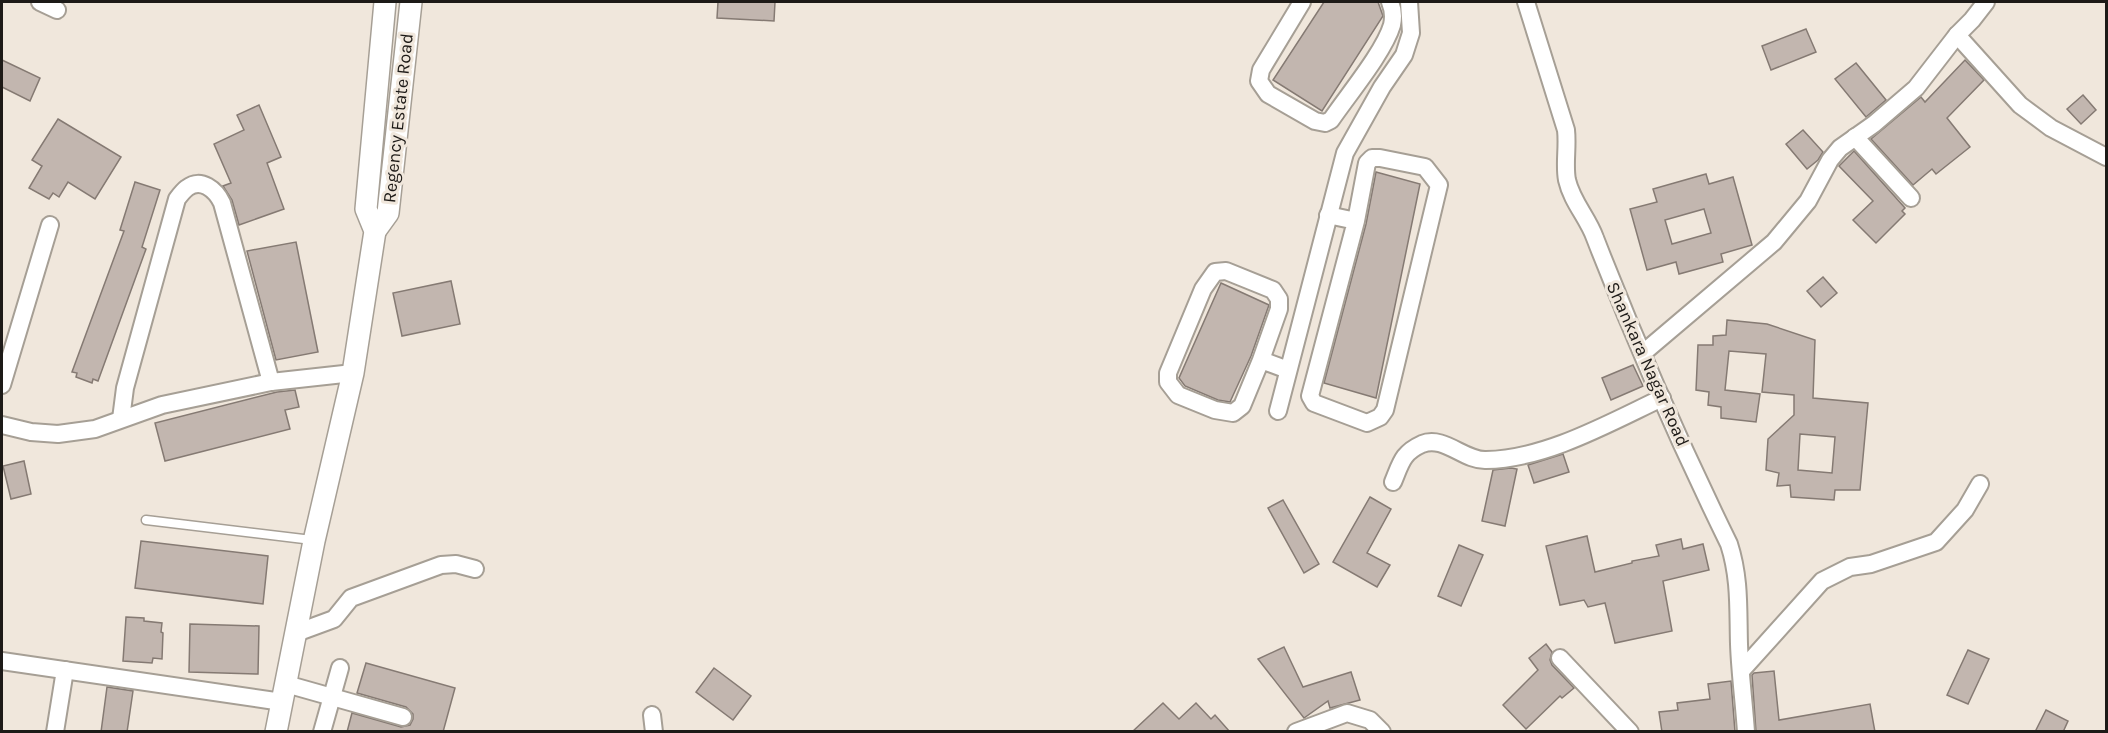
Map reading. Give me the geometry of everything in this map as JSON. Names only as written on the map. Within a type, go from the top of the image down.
[{"type":"street","points":[[40,2],[57,10]]},
{"type":"street","points":[[1302,2],[1261,70],[1259,81],[1268,94],[1315,121],[1325,123],[1331,120],[1382,46],[1392,24],[1393,10],[1390,2]]},
{"type":"street","points":[[1278,411],[1345,153],[1382,87],[1404,55],[1411,33],[1409,2]]},
{"type":"street","name":"Shankara Nagar Road","points":[[1526,2],[1566,130],[1567,179],[1570,191],[1592,229],[1662,398],[1729,544],[1735,562],[1746,732]]},
{"type":"street","points":[[1643,353],[1774,242],[1808,201],[1830,160],[1840,148],[1874,124],[1916,88],[1986,2]]},
{"type":"street","points":[[276,732],[314,541],[353,373],[375,231],[366,209],[384,9],[410,11]]},
{"type":"street","name":"Regency Estate Road","points":[[375,231],[388,213],[410,11]]},
{"type":"street","points":[[1957,35],[2020,105],[2051,128],[2106,157]]},
{"type":"street","points":[[1363,74],[1382,87]]},
{"type":"street","points":[[1855,136],[1911,198]]},
{"type":"street","points":[[1372,158],[1425,167],[1439,185],[1385,410],[1380,417],[1367,423],[1314,404],[1310,396],[1356,221],[1367,163],[1372,158]]},
{"type":"street","points":[[121,419],[125,388],[177,199],[189,186],[200,184],[211,188],[222,202],[271,382]]},
{"type":"street","points":[[1328,215],[1356,221]]},
{"type":"street","points":[[2,386],[51,225]]},
{"type":"street","points":[[1226,271],[1272,290],[1279,299],[1279,309],[1260,360],[1242,406],[1233,413],[1215,410],[1178,395],[1168,382],[1168,373],[1203,290],[1215,272],[1226,271]]},
{"type":"street","points":[[1260,360],[1288,370]]},
{"type":"street","points":[[2,425],[31,432],[58,434],[95,429],[162,405],[271,382],[353,373]]},
{"type":"street","points":[[1393,482],[1405,454],[1424,443],[1437,441],[1484,460],[1528,456],[1579,436],[1662,398]]},
{"type":"street","points":[[1742,670],[1822,581],[1850,567],[1871,564],[1936,542],[1965,510],[1980,484]]},
{"type":"street","points":[[296,633],[334,619],[351,598],[441,565],[456,564],[475,569]]},
{"type":"street","points":[[1560,658],[1630,732]]},
{"type":"street","points":[[2,661],[65,670],[332,696],[403,717]]},
{"type":"street","points":[[321,732],[340,668]]},
{"type":"street","points":[[56,732],[65,670]]},
{"type":"street","points":[[1296,732],[1347,713],[1370,720],[1382,732]]},
{"type":"lane","points":[[146,520],[314,541]]},
{"type":"building","points":[[718,2],[775,2],[774,21],[717,18]]},
{"type":"building","points":[[1324,2],[1378,2],[1383,16],[1322,111],[1273,80]]},
{"type":"building","points":[[1806,29],[1816,52],[1771,70],[1762,46]]},
{"type":"building","points":[[2,60],[40,78],[30,101],[2,87]]},
{"type":"building","points":[[1965,60],[1984,80],[1947,118],[1970,147],[1936,174],[1932,169],[1913,185],[1871,139],[1921,97],[1925,102]]},
{"type":"building","points":[[1856,63],[1886,100],[1866,117],[1835,79]]},
{"type":"building","points":[[2083,95],[2096,110],[2081,124],[2067,109]]},
{"type":"building","points":[[259,105],[281,157],[267,163],[284,209],[239,225],[232,200],[223,186],[231,183],[214,144],[244,130],[237,115]]},
{"type":"building","points":[[58,119],[121,157],[95,199],[68,182],[59,197],[53,193],[49,199],[29,188],[42,166],[32,160]]},
{"type":"building","points":[[1803,130],[1823,152],[1818,160],[1807,169],[1786,144]]},
{"type":"building","points":[[1854,151],[1905,208],[1902,211],[1905,214],[1876,243],[1853,220],[1873,201],[1839,166]]},
{"type":"building","points":[[1376,172],[1420,184],[1376,398],[1324,383],[1366,224]]},
{"type":"building","points":[[1706,174],[1709,184],[1733,177],[1752,245],[1721,254],[1723,262],[1679,274],[1676,262],[1647,270],[1630,209],[1657,202],[1653,189]],"holes":[[[1704,209],[1711,233],[1672,244],[1665,220]]]},
{"type":"building","points":[[135,182],[160,190],[142,247],[146,249],[98,381],[93,379],[92,383],[76,377],[77,373],[72,372],[124,231],[120,230]]},
{"type":"building","points":[[296,242],[318,352],[276,360],[247,251]]},
{"type":"building","points":[[1823,277],[1837,293],[1821,307],[1807,291]]},
{"type":"building","points":[[451,281],[460,324],[402,336],[393,293]]},
{"type":"building","points":[[1221,283],[1269,305],[1251,356],[1230,402],[1218,400],[1185,386],[1179,378]]},
{"type":"building","points":[[1727,320],[1767,324],[1815,340],[1813,398],[1868,403],[1860,490],[1835,490],[1834,500],[1791,497],[1790,485],[1777,486],[1779,473],[1766,470],[1768,439],[1794,415],[1794,395],[1762,392],[1766,354],[1729,351],[1725,390],[1760,394],[1756,422],[1721,418],[1721,407],[1708,405],[1709,392],[1696,390],[1698,345],[1713,345],[1713,336],[1726,335]],"holes":[[[1800,434],[1835,437],[1832,473],[1798,470]]]},
{"type":"building","points":[[1633,365],[1643,386],[1611,400],[1602,378]]},
{"type":"building","points":[[295,390],[299,407],[285,410],[290,429],[165,461],[155,423],[277,392]]},
{"type":"building","points":[[1563,454],[1569,472],[1534,483],[1528,465]]},
{"type":"building","points":[[24,461],[31,494],[11,499],[3,466]]},
{"type":"building","points":[[1517,469],[1505,526],[1482,521],[1493,470]]},
{"type":"building","points":[[1370,497],[1391,509],[1367,553],[1390,565],[1377,587],[1333,562]]},
{"type":"building","points":[[1283,500],[1319,564],[1304,573],[1268,508]]},
{"type":"building","points":[[1587,536],[1595,572],[1659,556],[1656,545],[1681,539],[1683,549],[1703,544],[1709,570],[1663,581],[1672,631],[1615,643],[1605,603],[1588,607],[1584,600],[1560,605],[1546,546]]},
{"type":"building","points":[[141,541],[268,556],[263,604],[135,588]]},
{"type":"building","points":[[1459,545],[1483,555],[1461,606],[1438,596]]},
{"type":"building","points":[[126,617],[144,618],[144,621],[162,623],[162,659],[153,658],[152,663],[123,661]]},
{"type":"building","points":[[190,624],[259,626],[258,674],[189,672]]},
{"type":"building","points":[[1546,644],[1552,652],[1550,660],[1552,665],[1574,688],[1562,698],[1560,696],[1526,729],[1503,705],[1538,670],[1529,658]]},
{"type":"building","points":[[1284,647],[1303,687],[1351,672],[1360,700],[1330,708],[1328,701],[1304,718],[1258,659]]},
{"type":"building","points":[[1968,650],[1989,659],[1968,704],[1947,695]]},
{"type":"building","points":[[366,663],[455,688],[443,732],[347,732],[352,713],[401,727],[410,725],[413,719],[413,714],[406,707],[357,693]]},
{"type":"building","points":[[714,668],[751,696],[733,720],[696,692]]},
{"type":"building","points":[[1774,671],[1779,720],[1870,704],[1875,732],[1756,732],[1752,675]]},
{"type":"building","points":[[1731,681],[1735,732],[1662,732],[1659,712],[1678,710],[1677,703],[1710,699],[1708,684]]},
{"type":"building","points":[[107,687],[133,691],[127,732],[101,732]]},
{"type":"building","points":[[1163,703],[1179,719],[1196,703],[1211,719],[1215,715],[1230,732],[1132,732]]},
{"type":"building","points":[[2046,710],[2068,721],[2063,732],[2035,732]]}]
